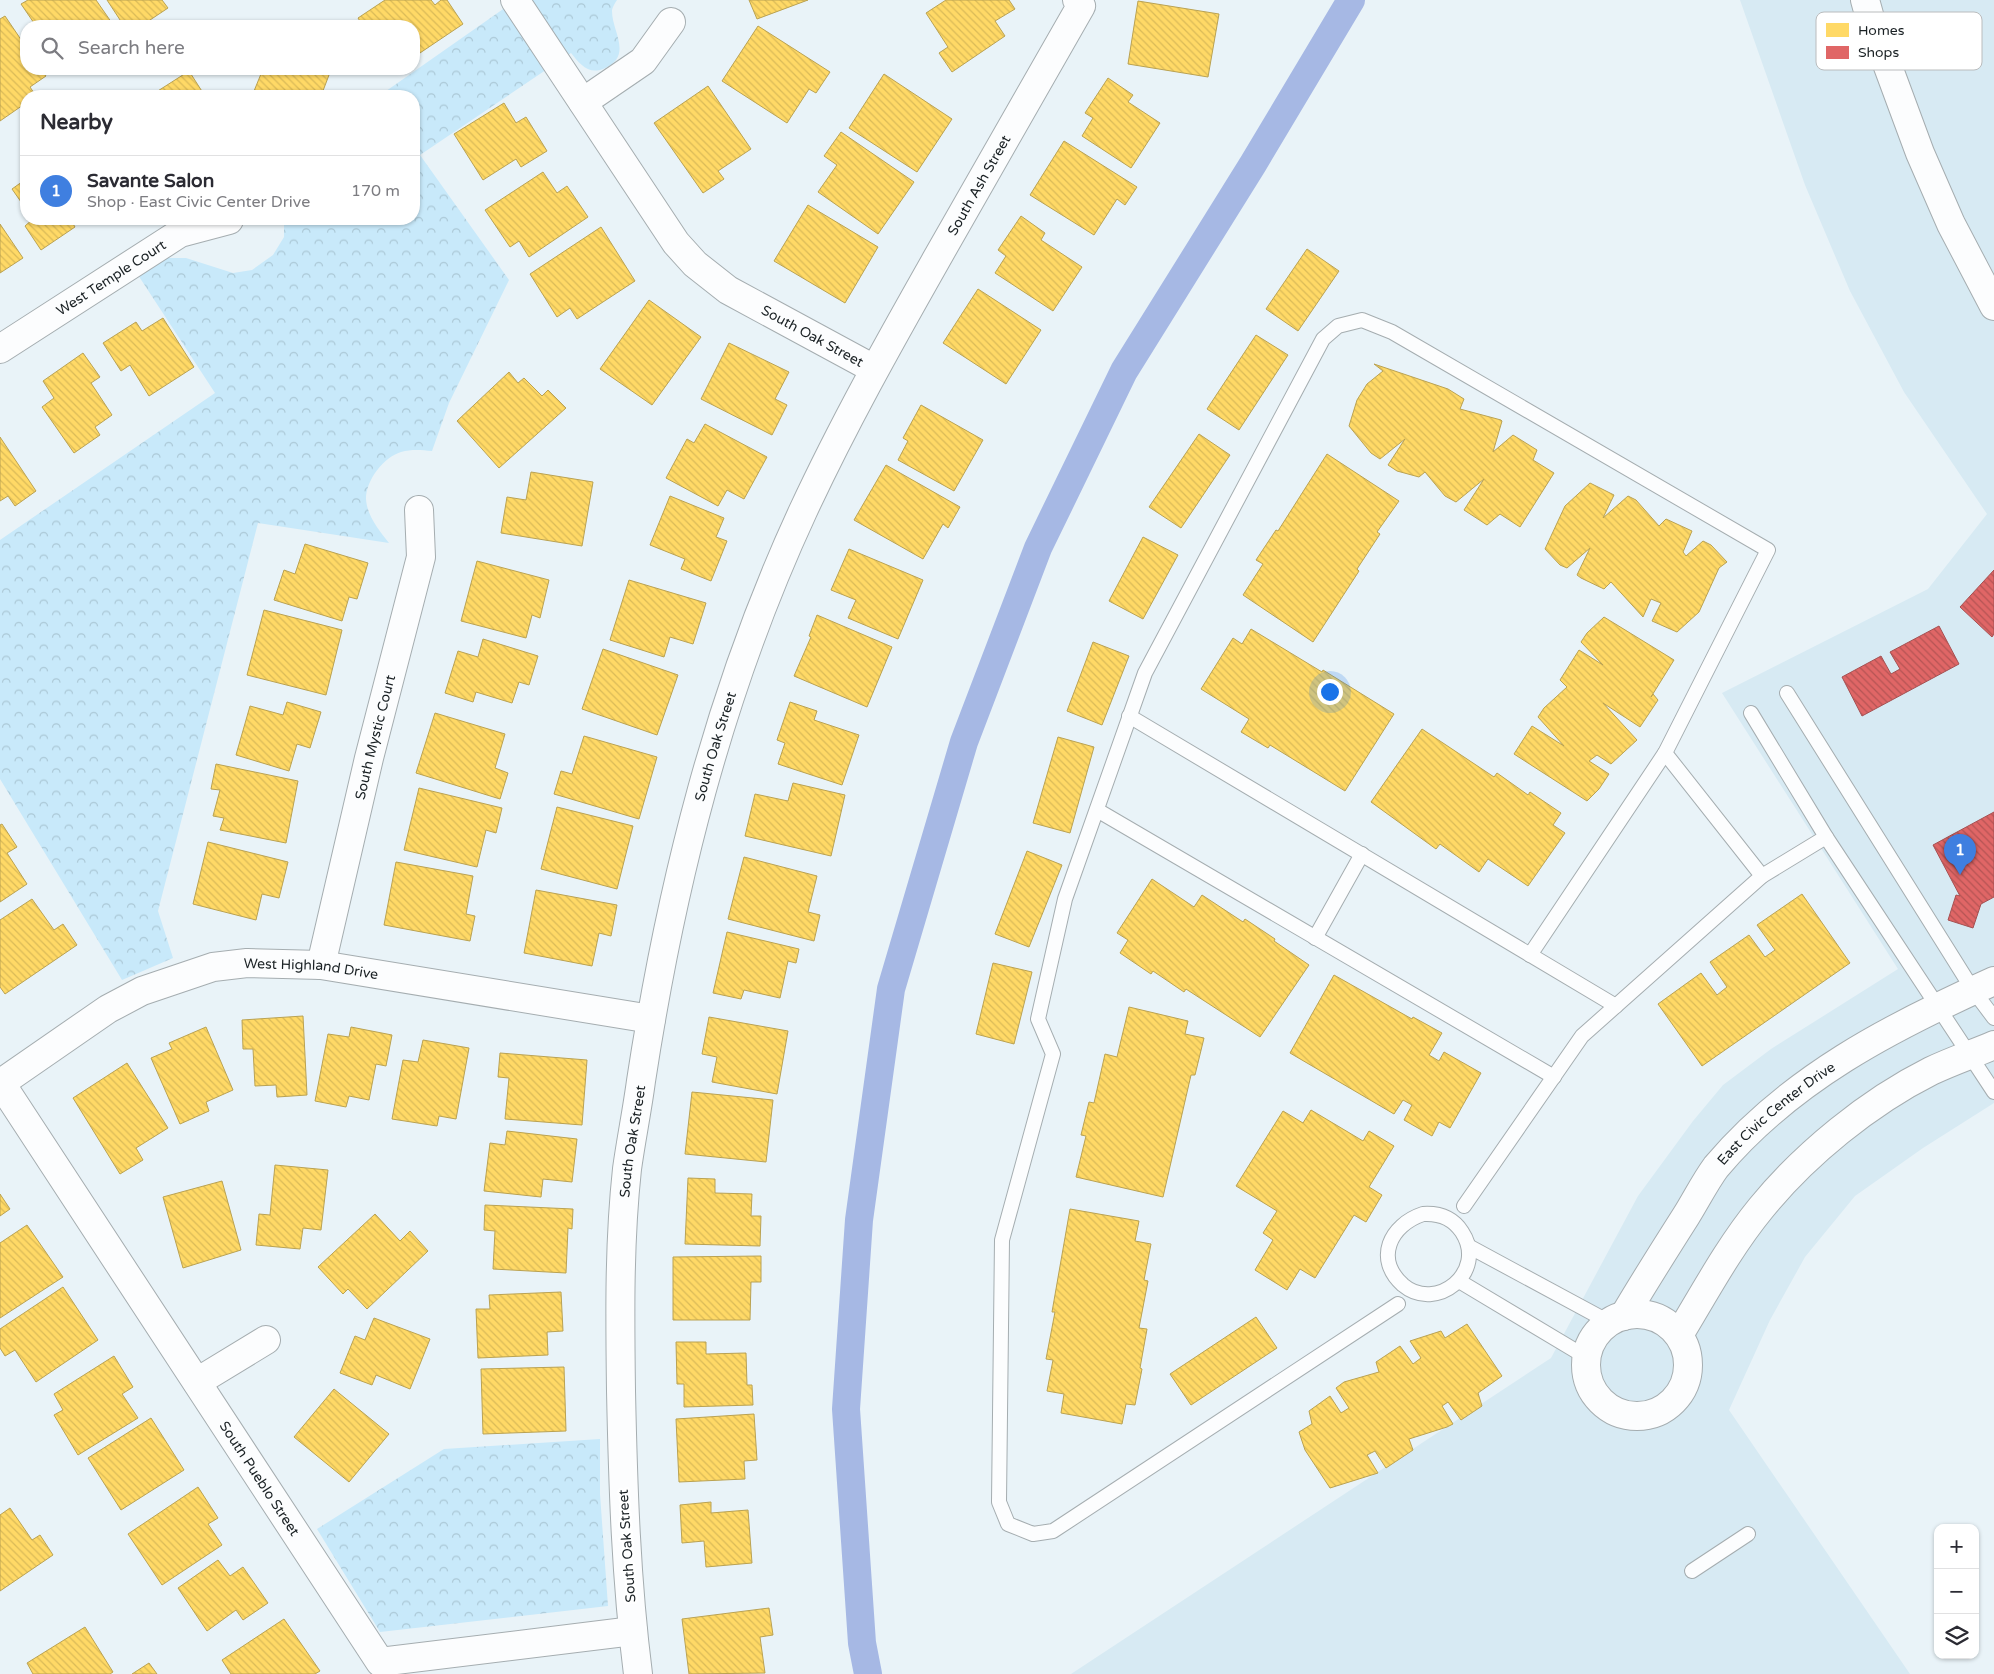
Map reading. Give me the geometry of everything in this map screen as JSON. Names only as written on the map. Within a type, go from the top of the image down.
[{"type":"street","name":"South Oak Street","points":[[515,0],[676,243],[696,264],[728,290],[874,370],[803,511],[739,669],[698,800],[681,869],[650,1018],[628,1169],[620,1297],[623,1506],[638,1674]]},
{"type":"street","name":"South Ash Street","points":[[874,370],[1081,6],[1077,0]]},
{"type":"street","points":[[1865,0],[1869,12]]},
{"type":"street","points":[[583,102],[643,61],[671,22]]},
{"type":"street","points":[[1889,70],[1920,153],[1951,224],[1994,306]]},
{"type":"street","name":"West Temple Court","points":[[0,349],[180,233],[210,225]]},
{"type":"street","name":"South Mystic Court","points":[[321,965],[369,758],[421,557],[419,510]]},
{"type":"street","name":"West Highland Drive","points":[[0,1082],[108,1009],[142,991],[213,967],[247,963],[321,965],[650,1018]]},
{"type":"street","name":"East Civic Center Drive","points":[[1616,1319],[1639,1314],[1655,1316],[1668,1324],[1679,1335],[1687,1350],[1689,1366],[1686,1382],[1678,1397],[1666,1408],[1655,1414],[1631,1416],[1619,1414],[1608,1408],[1599,1400],[1587,1380],[1586,1357],[1590,1344],[1598,1332],[1616,1319],[1715,1169],[1758,1122],[1805,1083],[1847,1055],[1904,1023],[1984,985]]},
{"type":"street","points":[[1679,1335],[1725,1258],[1761,1207],[1792,1174],[1842,1128],[1877,1103],[1931,1072],[1982,1050]]},
{"type":"street","name":"South Pueblo Street","points":[[0,1082],[380,1662],[633,1631]]},
{"type":"street","points":[[197,1382],[266,1340]]},
{"type":"lane","points":[[1410,1289],[1398,1304],[1053,1531],[1032,1534],[1008,1524],[999,1502],[1002,1240],[1053,1054],[1038,1019],[1065,899],[1145,673],[1323,339],[1338,326],[1362,320],[1392,332],[1768,550],[1665,753],[1530,955]]},
{"type":"lane","points":[[1787,693],[1984,985],[1994,1018]]},
{"type":"lane","points":[[1751,713],[1826,837],[1937,1008],[1982,1050],[1994,1092]]},
{"type":"lane","points":[[1129,716],[1616,1006]]},
{"type":"lane","points":[[1665,753],[1762,876]]},
{"type":"lane","points":[[1097,810],[1554,1077]]},
{"type":"lane","points":[[1453,1222],[1582,1036],[1762,876],[1826,837]]},
{"type":"lane","points":[[1315,938],[1362,854]]},
{"type":"lane","points":[[1470,1247],[1468,1263],[1459,1281],[1442,1292],[1429,1294],[1410,1289],[1395,1276],[1390,1263],[1389,1250],[1392,1237],[1405,1222],[1423,1214],[1436,1214],[1453,1222],[1470,1247],[1616,1319]]},
{"type":"lane","points":[[1459,1281],[1586,1357]]},
{"type":"lane","points":[[1692,1571],[1748,1534]]},
{"type":"shaded area","points":[[1740,0],[1994,0],[1994,1103],[1923,1148],[1855,1196],[1805,1257],[1770,1320],[1729,1410],[1910,1674],[1071,1674],[1551,1358],[1638,1196],[1693,1121],[1723,1085],[1771,1049],[1898,969],[1722,693],[1928,589],[1987,514],[1904,392],[1850,291],[1805,185]]},
{"type":"green space","points":[[516,0],[617,0],[612,11],[619,50],[612,64],[603,69],[588,69],[577,61],[571,53],[420,155],[420,90],[388,90],[409,75],[420,75],[420,67]]},
{"type":"green space","points":[[420,155],[509,280],[449,403],[432,451],[409,450],[395,455],[382,464],[369,484],[366,499],[369,511],[374,523],[389,543],[258,523],[158,911],[173,958],[122,980],[0,779],[0,540],[215,393],[138,275],[166,258],[186,258],[233,273],[252,270],[273,255],[284,237],[284,225],[420,225]]},
{"type":"green space","points":[[600,1439],[600,1494],[608,1606],[380,1632],[317,1529],[444,1449]]},
{"type":"building: Homes","points":[[28,0],[96,0],[110,20],[32,20],[21,4]]},
{"type":"building: Homes","points":[[107,0],[162,0],[168,8],[150,20],[120,20]]},
{"type":"building: Homes","points":[[385,0],[431,0],[435,5],[441,0],[447,0],[463,24],[420,53],[420,20],[359,20],[358,18]]},
{"type":"building: Homes","points":[[749,0],[808,0],[757,19]]},
{"type":"building: Homes","points":[[946,0],[1009,0],[1015,9],[995,21],[1005,36],[952,72],[939,53],[948,47],[926,13]]},
{"type":"building: Homes","points":[[1138,1],[1219,14],[1208,77],[1128,64]]},
{"type":"building: Homes","points":[[5,16],[20,38],[20,75],[46,76],[30,87],[32,90],[20,90],[20,107],[0,121],[0,19]]},
{"type":"building: Homes","points":[[758,26],[830,72],[816,93],[809,89],[787,123],[722,81]]},
{"type":"building: Homes","points":[[884,74],[952,119],[917,172],[849,128]]},
{"type":"building: Homes","points":[[183,75],[192,75],[201,90],[159,90]]},
{"type":"building: Homes","points":[[261,75],[329,75],[323,90],[254,90]]},
{"type":"building: Homes","points":[[1108,78],[1133,95],[1128,102],[1160,123],[1131,168],[1082,136],[1093,118],[1085,113]]},
{"type":"building: Homes","points":[[708,86],[751,149],[718,171],[724,179],[703,193],[654,123]]},
{"type":"building: Homes","points":[[504,103],[516,123],[526,117],[547,151],[521,167],[516,159],[483,180],[454,134]]},
{"type":"building: Homes","points":[[841,132],[914,182],[878,234],[818,192],[837,165],[824,156]]},
{"type":"building: Homes","points":[[1064,141],[1137,187],[1125,205],[1117,199],[1094,235],[1030,195]]},
{"type":"building: Homes","points":[[543,172],[557,193],[567,186],[588,217],[529,257],[519,241],[510,247],[485,210]]},
{"type":"building: Homes","points":[[20,183],[20,200],[12,189]]},
{"type":"building: Homes","points":[[808,205],[878,247],[845,303],[774,261]]},
{"type":"building: Homes","points":[[1021,216],[1045,233],[1041,240],[1082,267],[1053,311],[995,273],[1006,256],[998,250]]},
{"type":"building: Homes","points":[[0,224],[23,258],[0,273]]},
{"type":"building: Homes","points":[[74,225],[75,227],[41,250],[25,226]]},
{"type":"building: Homes","points":[[601,227],[635,281],[577,319],[570,308],[557,317],[530,274]]},
{"type":"building: Homes","points":[[1307,249],[1339,271],[1298,331],[1266,309]]},
{"type":"building: Homes","points":[[978,289],[1041,330],[1006,384],[943,343]]},
{"type":"building: Homes","points":[[649,300],[701,337],[652,405],[600,369]]},
{"type":"building: Homes","points":[[163,318],[194,367],[149,396],[130,365],[121,371],[103,343],[136,322],[142,331]]},
{"type":"building: Homes","points":[[1256,335],[1288,355],[1239,430],[1207,409]]},
{"type":"building: Homes","points":[[729,343],[789,372],[775,399],[787,405],[772,435],[701,399]]},
{"type":"building: Homes","points":[[83,353],[100,377],[91,383],[112,415],[95,427],[100,435],[74,453],[42,407],[54,398],[43,381]]},
{"type":"building: Homes","points":[[1374,364],[1448,389],[1464,399],[1460,409],[1501,420],[1493,452],[1513,435],[1537,450],[1533,460],[1554,473],[1520,527],[1500,514],[1487,525],[1464,510],[1484,479],[1456,502],[1445,496],[1425,472],[1419,477],[1397,471],[1388,465],[1405,439],[1380,459],[1371,453],[1349,426],[1357,400],[1367,384],[1383,371]]},
{"type":"building: Homes","points":[[509,372],[518,383],[524,378],[542,396],[548,390],[566,408],[499,468],[457,421]]},
{"type":"building: Homes","points":[[921,405],[983,440],[954,491],[898,460],[908,441],[903,438]]},
{"type":"building: Homes","points":[[705,424],[767,457],[744,499],[727,490],[718,506],[666,478],[687,439],[694,443]]},
{"type":"building: Homes","points":[[1199,434],[1230,455],[1181,528],[1149,507]]},
{"type":"building: Homes","points":[[0,437],[36,491],[15,506],[8,496],[0,501]]},
{"type":"building: Homes","points":[[1327,454],[1399,501],[1377,532],[1380,534],[1357,569],[1359,571],[1313,642],[1243,595],[1263,564],[1256,560],[1276,530],[1278,531]]},
{"type":"building: Homes","points":[[886,465],[960,507],[948,528],[943,524],[923,559],[854,520]]},
{"type":"building: Homes","points":[[531,472],[593,482],[582,546],[501,533],[507,497],[526,500]]},
{"type":"building: Homes","points":[[1590,483],[1614,495],[1603,518],[1628,496],[1636,500],[1659,526],[1666,519],[1692,531],[1683,552],[1686,556],[1703,541],[1711,545],[1727,562],[1719,568],[1699,612],[1677,632],[1652,621],[1661,603],[1651,599],[1643,617],[1611,582],[1604,589],[1577,575],[1590,548],[1567,568],[1560,565],[1545,549],[1565,506]]},
{"type":"building: Homes","points":[[670,496],[724,518],[716,537],[727,541],[711,581],[681,569],[685,559],[650,545]]},
{"type":"building: Homes","points":[[1143,537],[1178,555],[1143,619],[1109,601]]},
{"type":"building: Homes","points":[[305,544],[368,563],[357,599],[349,597],[342,621],[274,600],[284,570],[295,574]]},
{"type":"building: Homes","points":[[849,549],[923,580],[898,639],[848,618],[856,600],[831,590]]},
{"type":"building: Homes","points":[[477,561],[549,580],[540,618],[532,615],[526,638],[461,621]]},
{"type":"building: Homes","points":[[629,580],[706,603],[693,644],[670,637],[664,657],[610,640]]},
{"type":"building: Homes","points":[[264,610],[342,630],[326,695],[247,675]]},
{"type":"building: Homes","points":[[817,615],[892,647],[867,707],[794,676],[811,637],[809,636]]},
{"type":"building: Homes","points":[[1604,617],[1674,660],[1651,697],[1653,694],[1658,700],[1640,727],[1603,703],[1637,740],[1611,764],[1597,755],[1589,761],[1609,774],[1599,789],[1587,801],[1514,754],[1532,726],[1564,746],[1538,717],[1544,708],[1567,687],[1560,680],[1579,650],[1603,665],[1581,642],[1587,633]]},
{"type":"building: Homes","points":[[1251,629],[1322,672],[1323,670],[1394,714],[1345,791],[1270,745],[1268,748],[1241,732],[1249,719],[1201,689],[1233,638],[1242,644]]},
{"type":"building: Homes","points":[[483,639],[538,656],[529,685],[519,682],[512,703],[476,692],[473,702],[445,693],[458,651],[478,657]]},
{"type":"building: Homes","points":[[1093,642],[1129,656],[1102,725],[1067,711]]},
{"type":"building: Homes","points":[[603,649],[678,675],[657,735],[582,709]]},
{"type":"building: Homes","points":[[287,702],[321,712],[310,748],[297,744],[289,771],[236,755],[250,706],[283,715]]},
{"type":"building: Homes","points":[[790,702],[817,711],[814,720],[859,735],[842,785],[778,764],[785,743],[777,740]]},
{"type":"building: Homes","points":[[435,713],[505,734],[495,768],[508,773],[500,799],[416,773]]},
{"type":"building: Homes","points":[[1422,729],[1494,777],[1497,773],[1528,795],[1530,792],[1561,813],[1553,825],[1565,833],[1528,886],[1488,859],[1479,872],[1440,844],[1436,849],[1371,802]]},
{"type":"building: Homes","points":[[584,736],[657,757],[639,819],[554,794],[561,771],[572,774]]},
{"type":"building: Homes","points":[[1058,737],[1094,747],[1070,833],[1033,823]]},
{"type":"building: Homes","points":[[216,764],[298,781],[286,843],[220,830],[224,818],[213,816],[220,790],[211,789]]},
{"type":"building: Homes","points":[[793,783],[845,795],[831,856],[745,836],[755,794],[788,801]]},
{"type":"building: Homes","points":[[419,788],[502,808],[496,833],[486,830],[477,867],[404,850]]},
{"type":"building: Homes","points":[[557,807],[633,826],[617,889],[541,869]]},
{"type":"building: Homes","points":[[2,824],[17,847],[7,853],[27,884],[0,902],[0,825]]},
{"type":"building: Homes","points":[[208,842],[288,862],[279,898],[262,894],[256,920],[193,904]]},
{"type":"building: Homes","points":[[1027,851],[1062,865],[1029,947],[995,934]]},
{"type":"building: Homes","points":[[744,857],[817,876],[808,912],[820,915],[814,941],[728,919]]},
{"type":"building: Homes","points":[[396,862],[473,876],[466,914],[475,916],[470,941],[384,925]]},
{"type":"building: Homes","points":[[1152,879],[1194,907],[1202,895],[1243,922],[1245,919],[1309,965],[1260,1037],[1186,989],[1184,992],[1153,971],[1151,974],[1120,953],[1128,940],[1117,933]]},
{"type":"building: Homes","points":[[536,890],[617,905],[611,936],[599,933],[592,966],[524,953]]},
{"type":"building: Homes","points":[[1802,894],[1850,963],[1702,1066],[1658,1004],[1701,973],[1717,995],[1727,987],[1710,962],[1749,935],[1765,957],[1775,950],[1757,925]]},
{"type":"building: Homes","points":[[32,899],[54,930],[63,924],[77,945],[5,994],[0,987],[0,920]]},
{"type":"building: Homes","points":[[727,932],[799,949],[796,963],[788,961],[780,998],[744,990],[741,999],[713,993]]},
{"type":"building: Homes","points":[[993,963],[1032,972],[1014,1044],[976,1034]]},
{"type":"building: Homes","points":[[1334,975],[1412,1019],[1413,1017],[1442,1033],[1429,1055],[1439,1061],[1444,1052],[1481,1073],[1450,1128],[1439,1122],[1432,1136],[1404,1120],[1412,1105],[1403,1100],[1394,1114],[1290,1053]]},
{"type":"building: Homes","points":[[1129,1007],[1188,1021],[1185,1034],[1204,1038],[1195,1075],[1191,1075],[1163,1197],[1076,1177],[1086,1136],[1081,1135],[1089,1102],[1094,1103],[1105,1054],[1117,1057]]},
{"type":"building: Homes","points":[[303,1016],[307,1095],[277,1097],[276,1085],[255,1086],[253,1049],[243,1049],[242,1020]]},
{"type":"building: Homes","points":[[709,1017],[788,1031],[777,1094],[712,1082],[717,1057],[702,1054]]},
{"type":"building: Homes","points":[[206,1027],[233,1090],[206,1102],[209,1111],[180,1124],[151,1058],[172,1049],[169,1043]]},
{"type":"building: Homes","points":[[351,1027],[392,1035],[386,1066],[376,1064],[369,1100],[349,1096],[346,1107],[315,1101],[328,1034],[349,1037]]},
{"type":"building: Homes","points":[[423,1040],[469,1048],[456,1119],[439,1116],[437,1126],[392,1119],[403,1060],[418,1062]]},
{"type":"building: Homes","points":[[500,1053],[587,1060],[582,1125],[505,1119],[509,1078],[498,1077]]},
{"type":"building: Homes","points":[[127,1063],[168,1128],[136,1148],[143,1160],[120,1174],[73,1098]]},
{"type":"building: Homes","points":[[692,1092],[773,1100],[766,1162],[685,1154]]},
{"type":"building: Homes","points":[[1311,1110],[1363,1141],[1369,1131],[1394,1146],[1369,1187],[1382,1195],[1366,1222],[1354,1215],[1315,1278],[1300,1269],[1287,1290],[1255,1270],[1273,1240],[1263,1233],[1277,1211],[1236,1186],[1283,1111],[1303,1123]]},
{"type":"building: Homes","points":[[507,1131],[577,1139],[572,1182],[543,1179],[541,1197],[484,1191],[490,1143],[505,1145]]},
{"type":"building: Homes","points":[[275,1165],[328,1170],[321,1230],[303,1228],[300,1249],[256,1245],[259,1214],[270,1215]]},
{"type":"building: Homes","points":[[688,1178],[715,1179],[715,1193],[752,1194],[751,1216],[761,1216],[760,1246],[685,1244]]},
{"type":"building: Homes","points":[[222,1181],[241,1250],[183,1268],[163,1197]]},
{"type":"building: Homes","points":[[0,1194],[10,1209],[0,1216]]},
{"type":"building: Homes","points":[[485,1205],[573,1209],[572,1229],[568,1228],[566,1273],[493,1269],[495,1231],[484,1230]]},
{"type":"building: Homes","points":[[1070,1209],[1139,1221],[1135,1241],[1151,1244],[1144,1280],[1148,1281],[1139,1328],[1147,1329],[1140,1368],[1142,1369],[1135,1405],[1126,1404],[1122,1424],[1061,1413],[1064,1394],[1047,1391],[1053,1360],[1046,1359],[1055,1312],[1052,1312]]},
{"type":"building: Homes","points":[[375,1214],[400,1241],[410,1231],[428,1251],[367,1309],[348,1289],[343,1294],[318,1267]]},
{"type":"building: Homes","points":[[27,1225],[63,1277],[0,1318],[0,1243]]},
{"type":"building: Homes","points":[[761,1256],[761,1282],[751,1282],[750,1320],[673,1320],[673,1257]]},
{"type":"building: Homes","points":[[63,1287],[98,1340],[36,1382],[15,1350],[5,1356],[0,1348],[0,1329]]},
{"type":"building: Homes","points":[[561,1292],[563,1331],[547,1332],[548,1355],[478,1358],[476,1309],[490,1309],[489,1295]]},
{"type":"building: Homes","points":[[1256,1317],[1277,1348],[1191,1405],[1170,1374]]},
{"type":"building: Homes","points":[[374,1318],[430,1339],[410,1389],[376,1375],[372,1385],[340,1373],[355,1336],[365,1340]]},
{"type":"building: Homes","points":[[1467,1324],[1502,1376],[1478,1393],[1482,1406],[1461,1420],[1448,1402],[1442,1406],[1453,1424],[1409,1439],[1413,1450],[1386,1468],[1375,1451],[1367,1455],[1378,1473],[1330,1488],[1305,1450],[1299,1432],[1312,1424],[1309,1411],[1330,1396],[1341,1413],[1349,1408],[1336,1388],[1344,1382],[1379,1372],[1376,1362],[1400,1346],[1413,1364],[1421,1358],[1410,1341],[1441,1331],[1445,1338]]},
{"type":"building: Homes","points":[[676,1342],[706,1342],[706,1354],[746,1353],[747,1385],[752,1385],[753,1405],[684,1407],[684,1384],[677,1384]]},
{"type":"building: Homes","points":[[114,1356],[133,1387],[122,1394],[138,1418],[78,1455],[54,1415],[63,1410],[54,1394]]},
{"type":"building: Homes","points":[[564,1367],[566,1431],[483,1434],[481,1369]]},
{"type":"building: Homes","points":[[334,1389],[389,1434],[349,1482],[294,1437]]},
{"type":"building: Homes","points":[[754,1414],[757,1460],[744,1461],[745,1479],[679,1482],[676,1419]]},
{"type":"building: Homes","points":[[151,1418],[184,1470],[121,1510],[88,1458]]},
{"type":"building: Homes","points":[[198,1487],[218,1518],[208,1524],[222,1545],[162,1585],[128,1534]]},
{"type":"building: Homes","points":[[711,1502],[711,1513],[748,1510],[752,1563],[706,1567],[704,1541],[682,1543],[680,1505]]},
{"type":"building: Homes","points":[[10,1508],[32,1540],[40,1535],[53,1555],[0,1591],[0,1515]]},
{"type":"building: Homes","points":[[218,1560],[230,1576],[243,1567],[268,1603],[243,1620],[236,1610],[207,1631],[178,1588]]},
{"type":"building: Homes","points":[[769,1608],[773,1635],[760,1637],[765,1673],[689,1674],[682,1619]]},
{"type":"building: Homes","points":[[284,1619],[320,1671],[315,1674],[231,1674],[222,1660]]},
{"type":"building: Homes","points":[[85,1627],[113,1672],[110,1674],[33,1674],[27,1663]]},
{"type":"building: Homes","points":[[149,1663],[157,1674],[132,1674]]},
{"type":"building: Shops","points":[[1994,570],[1994,634],[1992,637],[1960,607]]},
{"type":"building: Shops","points":[[1939,626],[1959,664],[1862,716],[1842,677],[1881,656],[1891,674],[1900,669],[1890,652]]},
{"type":"building: Shops","points":[[1994,812],[1994,897],[1981,904],[1973,928],[1948,920],[1956,895],[1960,896],[1933,845]]},
{"type":"waterway","points":[[868,1674],[862,1643],[846,1409],[859,1220],[891,989],[964,742],[1038,548],[1124,371],[1253,164],[1351,0]]},
{"type":"place","name":"Savante Salon","points":[[1960,875]]}]
